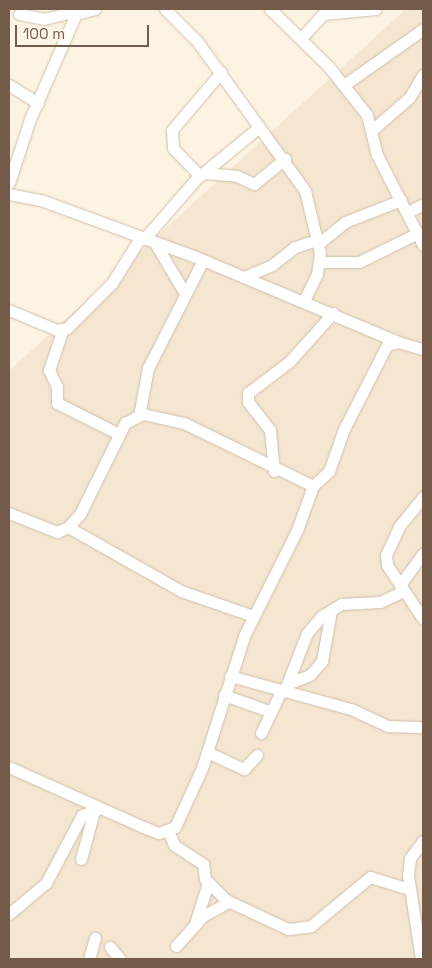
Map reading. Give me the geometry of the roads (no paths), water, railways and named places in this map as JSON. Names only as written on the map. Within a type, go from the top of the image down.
[{"type":"street","points":[[19,14],[44,19],[77,11],[95,9]]},
{"type":"street","points":[[165,9],[220,72],[259,127],[285,159],[305,191],[318,242],[320,262],[304,301]]},
{"type":"street","points":[[270,9],[301,38],[344,84],[372,130],[378,155],[423,245]]},
{"type":"street","points":[[301,38],[323,14],[376,9]]},
{"type":"street","points":[[24,196],[10,175],[77,11]]},
{"type":"street","points":[[344,84],[423,29]]},
{"type":"street","points":[[220,72],[172,130],[173,148],[202,175],[237,176],[254,184],[285,159]]},
{"type":"street","points":[[372,130],[409,98],[423,75]]},
{"type":"street","points":[[9,85],[38,103]]},
{"type":"street","points":[[119,434],[57,403],[57,387],[49,370],[63,330],[100,297],[202,175],[259,127]]},
{"type":"street","points":[[9,194],[24,196],[203,260],[333,313],[398,342],[423,349]]},
{"type":"street","points":[[244,276],[272,265],[295,247],[318,242],[345,222],[402,200]]},
{"type":"street","points":[[408,212],[423,204]]},
{"type":"street","points":[[320,262],[359,262],[418,233]]},
{"type":"street","points":[[146,240],[184,292]]},
{"type":"street","points":[[139,416],[148,368],[184,292],[203,260]]},
{"type":"street","points":[[9,310],[63,330]]},
{"type":"street","points":[[274,471],[270,430],[248,402],[248,393],[289,362],[333,313]]},
{"type":"street","points":[[169,833],[186,808],[207,752],[230,676],[253,616],[297,530],[313,486],[329,471],[344,429],[387,345],[398,342]]},
{"type":"street","points":[[9,513],[56,532],[68,527],[80,514],[125,423],[139,416],[154,414],[184,424],[274,471],[313,486]]},
{"type":"street","points":[[422,500],[399,527],[386,555],[402,588],[423,620]]},
{"type":"street","points":[[68,527],[182,591],[253,616]]},
{"type":"street","points":[[261,733],[269,711],[285,689],[307,633],[341,604],[380,602],[402,588],[423,553]]},
{"type":"street","points":[[285,689],[310,675],[322,661],[332,611]]},
{"type":"street","points":[[230,676],[285,689],[351,709],[388,726],[423,727]]},
{"type":"street","points":[[224,695],[269,711]]},
{"type":"street","points":[[207,752],[244,769],[257,755]]},
{"type":"street","points":[[9,767],[97,810],[169,833],[174,845],[203,864],[208,883],[196,924]]},
{"type":"street","points":[[81,860],[97,810]]},
{"type":"street","points":[[9,914],[46,883],[79,819],[97,810]]},
{"type":"street","points":[[421,959],[421,941],[409,890],[410,858],[423,841]]},
{"type":"street","points":[[208,883],[228,902],[272,923],[298,930],[311,926],[370,877],[409,890]]},
{"type":"street","points":[[176,946],[196,924],[228,902]]},
{"type":"street","points":[[89,959],[95,938]]},
{"type":"street","points":[[110,947],[120,959]]}]
